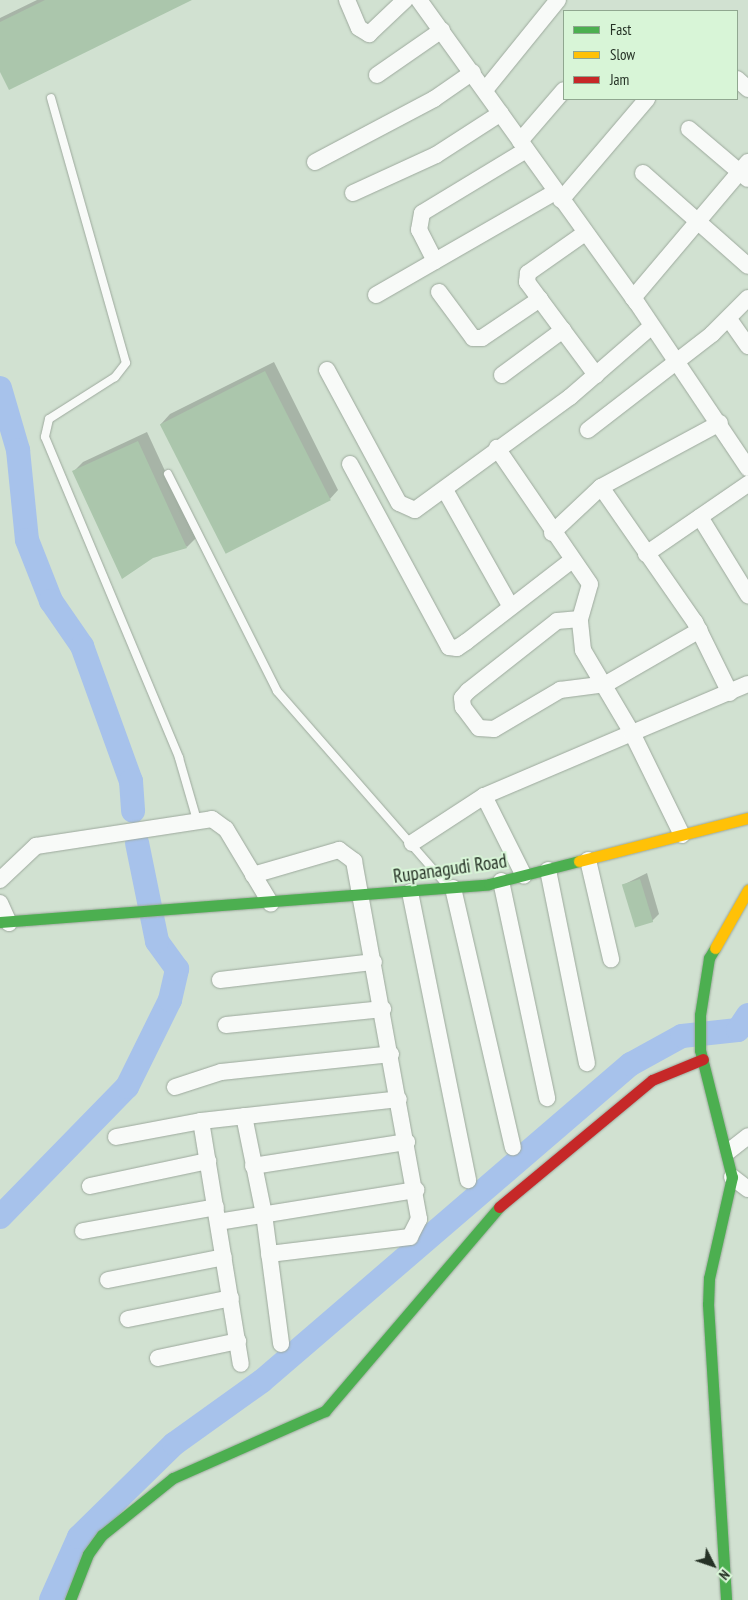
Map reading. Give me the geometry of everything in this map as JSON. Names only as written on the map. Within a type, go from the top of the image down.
[{"type":"street","points":[[347,0],[359,28],[369,34],[405,0]]},
{"type":"street","points":[[419,0],[473,72],[558,196],[678,362],[748,468]]},
{"type":"street","points":[[485,90],[558,0]]},
{"type":"street","points":[[376,75],[442,30]]},
{"type":"street","points":[[315,162],[434,99],[473,72]]},
{"type":"street","points":[[738,80],[748,89]]},
{"type":"street","points":[[435,261],[419,230],[422,213],[523,146],[563,91]]},
{"type":"street","points":[[376,295],[435,261],[558,196],[646,100]]},
{"type":"street","points":[[353,193],[436,155],[501,113]]},
{"type":"street","points":[[633,298],[698,221],[745,171],[689,129]]},
{"type":"street","points":[[643,173],[748,266]]},
{"type":"street","points":[[585,233],[528,273],[527,282],[596,375]]},
{"type":"street","points":[[439,292],[473,338],[482,338],[540,299]]},
{"type":"street","points":[[588,430],[678,362],[729,319],[748,298]]},
{"type":"street","points":[[729,319],[748,346]]},
{"type":"street","points":[[327,370],[399,503],[415,510],[445,490],[497,448],[596,375],[652,326]]},
{"type":"street","points":[[502,375],[563,330]]},
{"type":"street","points":[[552,534],[601,487],[720,423]]},
{"type":"street","points":[[497,448],[552,534],[590,584],[580,619],[582,650],[606,684],[682,836]]},
{"type":"street","points":[[350,464],[449,647],[457,648],[572,560]]},
{"type":"street","points":[[646,554],[748,484]]},
{"type":"street","points":[[601,487],[700,630],[730,693]]},
{"type":"street","points":[[445,490],[511,608]]},
{"type":"street","points":[[700,516],[748,596]]},
{"type":"street","points":[[580,619],[557,621],[468,691],[462,698],[463,707],[486,730],[560,690],[606,684],[700,630]]},
{"type":"street","points":[[412,843],[484,796],[748,684]]},
{"type":"street","points":[[484,796],[524,876]]},
{"type":"street","name":"Rupanagudi Road","points":[[4,922],[111,917],[362,897],[501,882],[748,818]]},
{"type":"street","points":[[0,880],[36,846],[197,820],[221,823],[270,904]]},
{"type":"street","points":[[253,875],[339,850],[354,861],[408,1142],[419,1219],[410,1237],[270,1254]]},
{"type":"street","points":[[588,860],[611,958]]},
{"type":"street","points":[[548,870],[587,1063]]},
{"type":"street","points":[[501,882],[547,1098]]},
{"type":"street","points":[[450,888],[513,1148]]},
{"type":"street","points":[[726,1600],[722,1483],[708,1304],[709,1278],[732,1177],[729,1151],[701,1054],[700,1015],[709,958],[748,890]]},
{"type":"street","points":[[410,892],[468,1180]]},
{"type":"street","points":[[0,903],[4,922]]},
{"type":"street","points":[[220,980],[374,962]]},
{"type":"street","points":[[226,1024],[383,1009]]},
{"type":"street","points":[[175,1087],[221,1072],[391,1054]]},
{"type":"street","points":[[70,1600],[88,1554],[102,1535],[173,1478],[325,1411],[508,1195],[652,1080],[701,1054]]},
{"type":"street","points":[[116,1137],[201,1121],[399,1099]]},
{"type":"street","points":[[244,1116],[252,1166],[264,1214],[281,1344]]},
{"type":"street","points":[[201,1121],[242,1364]]},
{"type":"street","points":[[729,1151],[748,1136]]},
{"type":"street","points":[[252,1166],[408,1142]]},
{"type":"street","points":[[90,1186],[208,1162]]},
{"type":"street","points":[[732,1177],[748,1189]]},
{"type":"street","points":[[83,1230],[217,1214],[264,1214],[416,1190]]},
{"type":"street","points":[[108,1280],[224,1257]]},
{"type":"street","points":[[128,1319],[231,1298]]},
{"type":"street","points":[[158,1358],[238,1341]]},
{"type":"lane","points":[[51,98],[126,363],[115,377],[50,419],[45,437],[179,758],[197,820]]},
{"type":"lane","points":[[168,474],[277,691],[450,888]]},
{"type":"building","points":[[45,0],[192,0],[9,90],[0,72],[0,22]]},
{"type":"building","points":[[265,371],[331,500],[226,554],[160,425]]},
{"type":"building","points":[[138,441],[187,548],[153,558],[122,579],[72,471]]},
{"type":"building","points":[[640,879],[653,922],[635,928],[622,885]]},
{"type":"waterway","points":[[0,388],[18,450],[27,540],[51,601],[82,646],[131,781],[133,811]]},
{"type":"waterway","points":[[0,1217],[127,1087],[170,1000],[177,969],[157,941],[137,843]]},
{"type":"waterway","points":[[51,1600],[79,1537],[174,1444],[262,1381],[631,1064],[682,1036],[738,1030],[748,1015]]},
{"type":"traffic: fast","points":[[0,922],[489,884],[579,861]]},
{"type":"traffic: fast","points":[[715,948],[709,958],[700,1015],[700,1050],[732,1177],[709,1278],[708,1304],[726,1600]]},
{"type":"traffic: fast","points":[[70,1600],[88,1554],[102,1535],[173,1478],[325,1411],[499,1207]]},
{"type":"traffic: slow","points":[[579,861],[748,818]]},
{"type":"traffic: slow","points":[[715,948],[748,890]]},
{"type":"traffic: jam","points":[[499,1207],[652,1080],[703,1059]]}]
